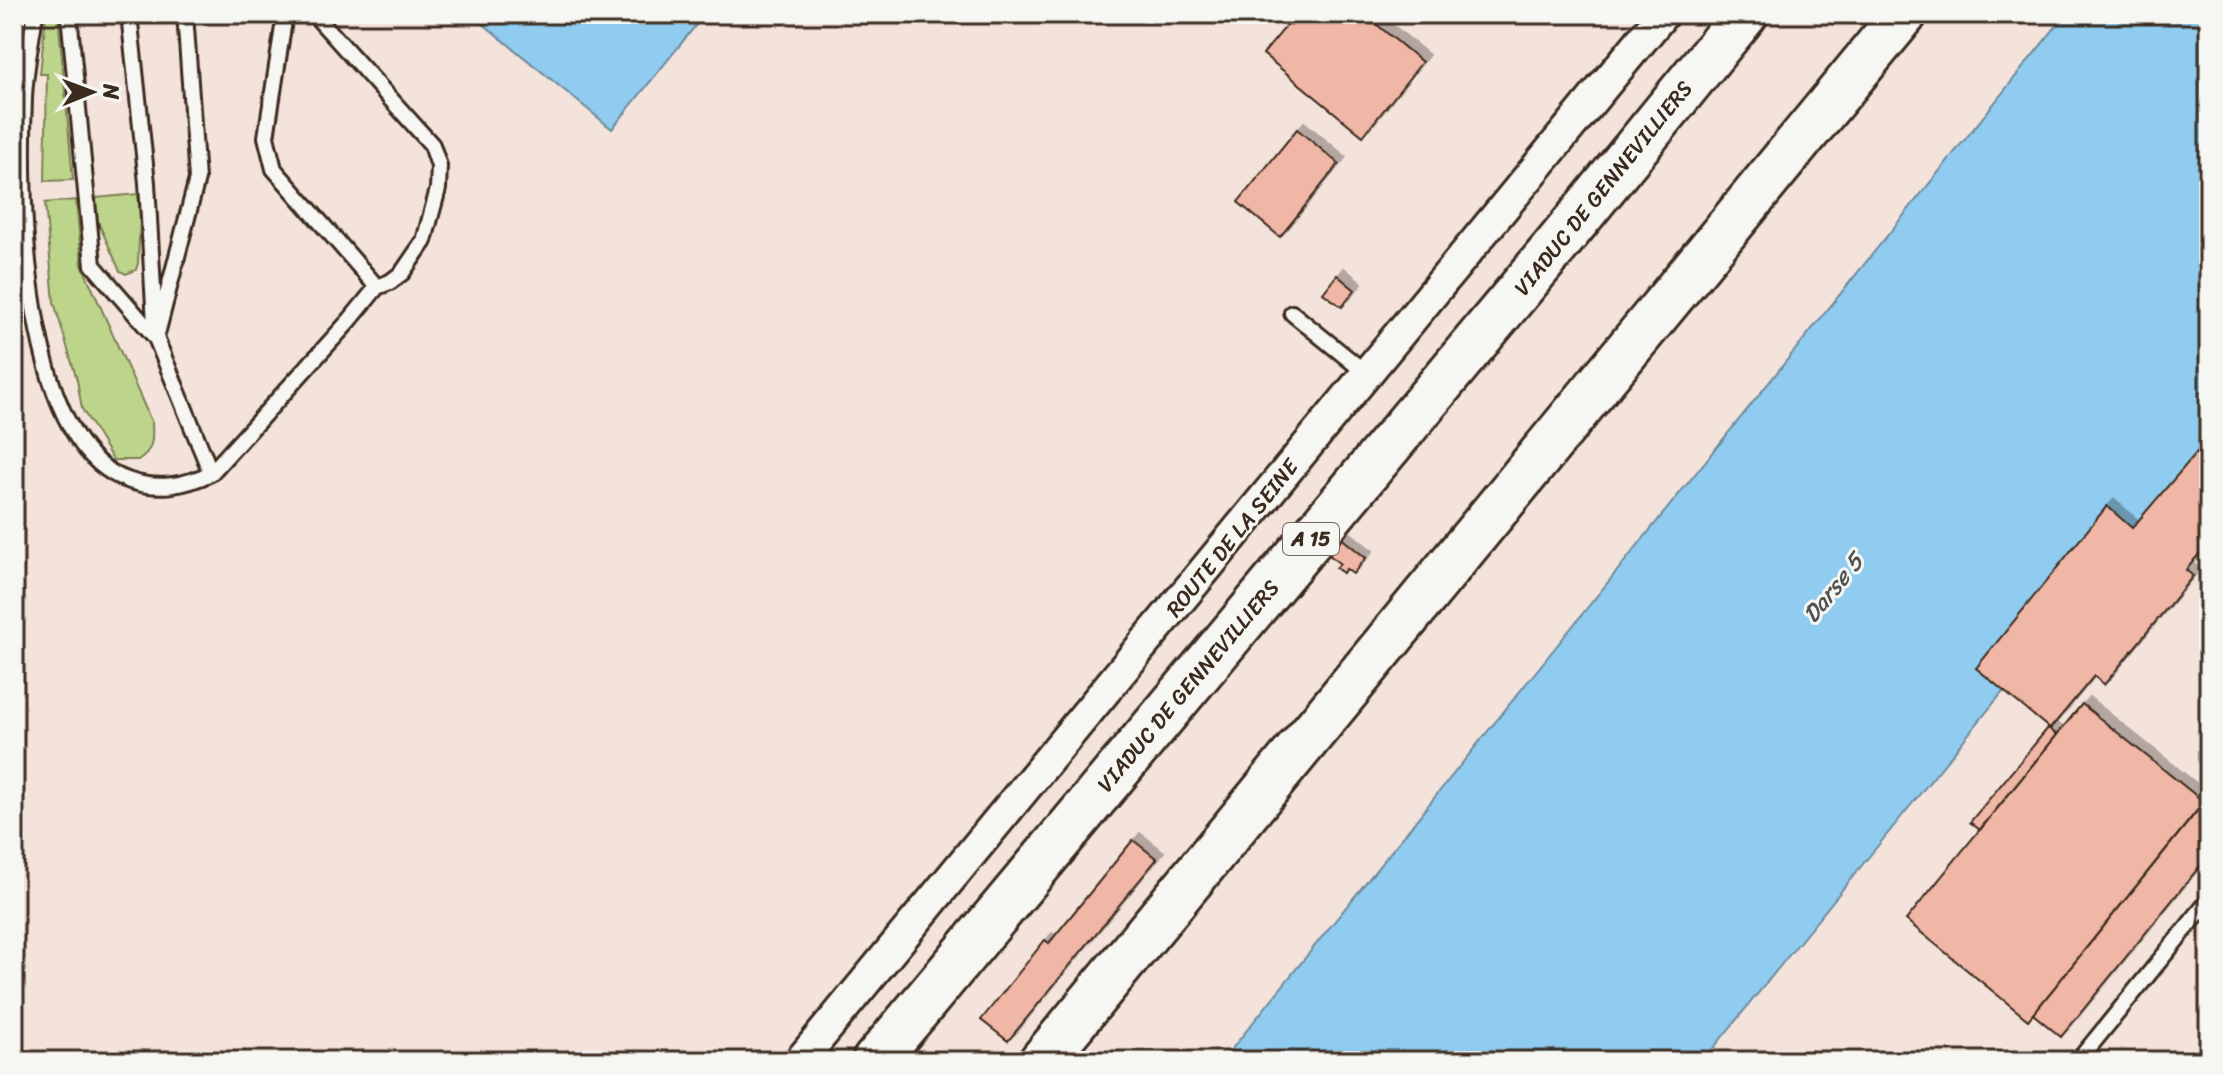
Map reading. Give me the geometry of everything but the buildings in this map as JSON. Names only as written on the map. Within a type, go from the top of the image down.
[{"type":"highway","name":"VIADUC DE GENNEVILLIERS","points":[[875,1061],[1556,246],[1745,14]]},
{"type":"highway","points":[[1042,1061],[1904,14]]},
{"type":"street","name":"ROUTE DE LA SEINE","points":[[800,1061],[1663,14]]},
{"type":"lane","points":[[35,14],[24,95],[24,184],[34,316],[44,357],[70,428],[90,456],[105,471],[146,485],[169,487],[191,483],[211,473],[377,287],[402,273],[424,241],[438,189],[439,166],[432,145],[314,14]]},
{"type":"lane","points":[[69,14],[93,265],[156,338],[211,473]]},
{"type":"lane","points":[[129,14],[147,183],[156,338]]},
{"type":"lane","points":[[156,338],[197,179],[185,14]]},
{"type":"lane","points":[[285,14],[266,137],[274,169],[377,287]]},
{"type":"lane","points":[[1292,313],[1367,374]]},
{"type":"lane","points":[[2078,1061],[2207,908]]},
{"type":"shaded area","points":[[14,14],[471,14],[612,128],[705,14],[2066,14],[1222,1061],[14,1061]]},
{"type":"shaded area","points":[[2209,438],[2209,1061],[1703,1061]]},
{"type":"green space","points":[[46,14],[58,14],[73,180],[45,181],[47,74],[40,74]]},
{"type":"green space","points":[[138,194],[138,263],[136,270],[126,274],[120,271],[98,222],[96,198]]},
{"type":"green space","points":[[76,200],[82,265],[152,423],[151,444],[147,453],[138,460],[113,460],[82,409],[77,380],[54,302],[45,203]]},
{"type":"water","points":[[471,14],[705,14],[612,129]]},
{"type":"water","name":"Darse 5","points":[[2066,14],[2209,14],[2209,438],[1703,1061],[1222,1061]]}]
